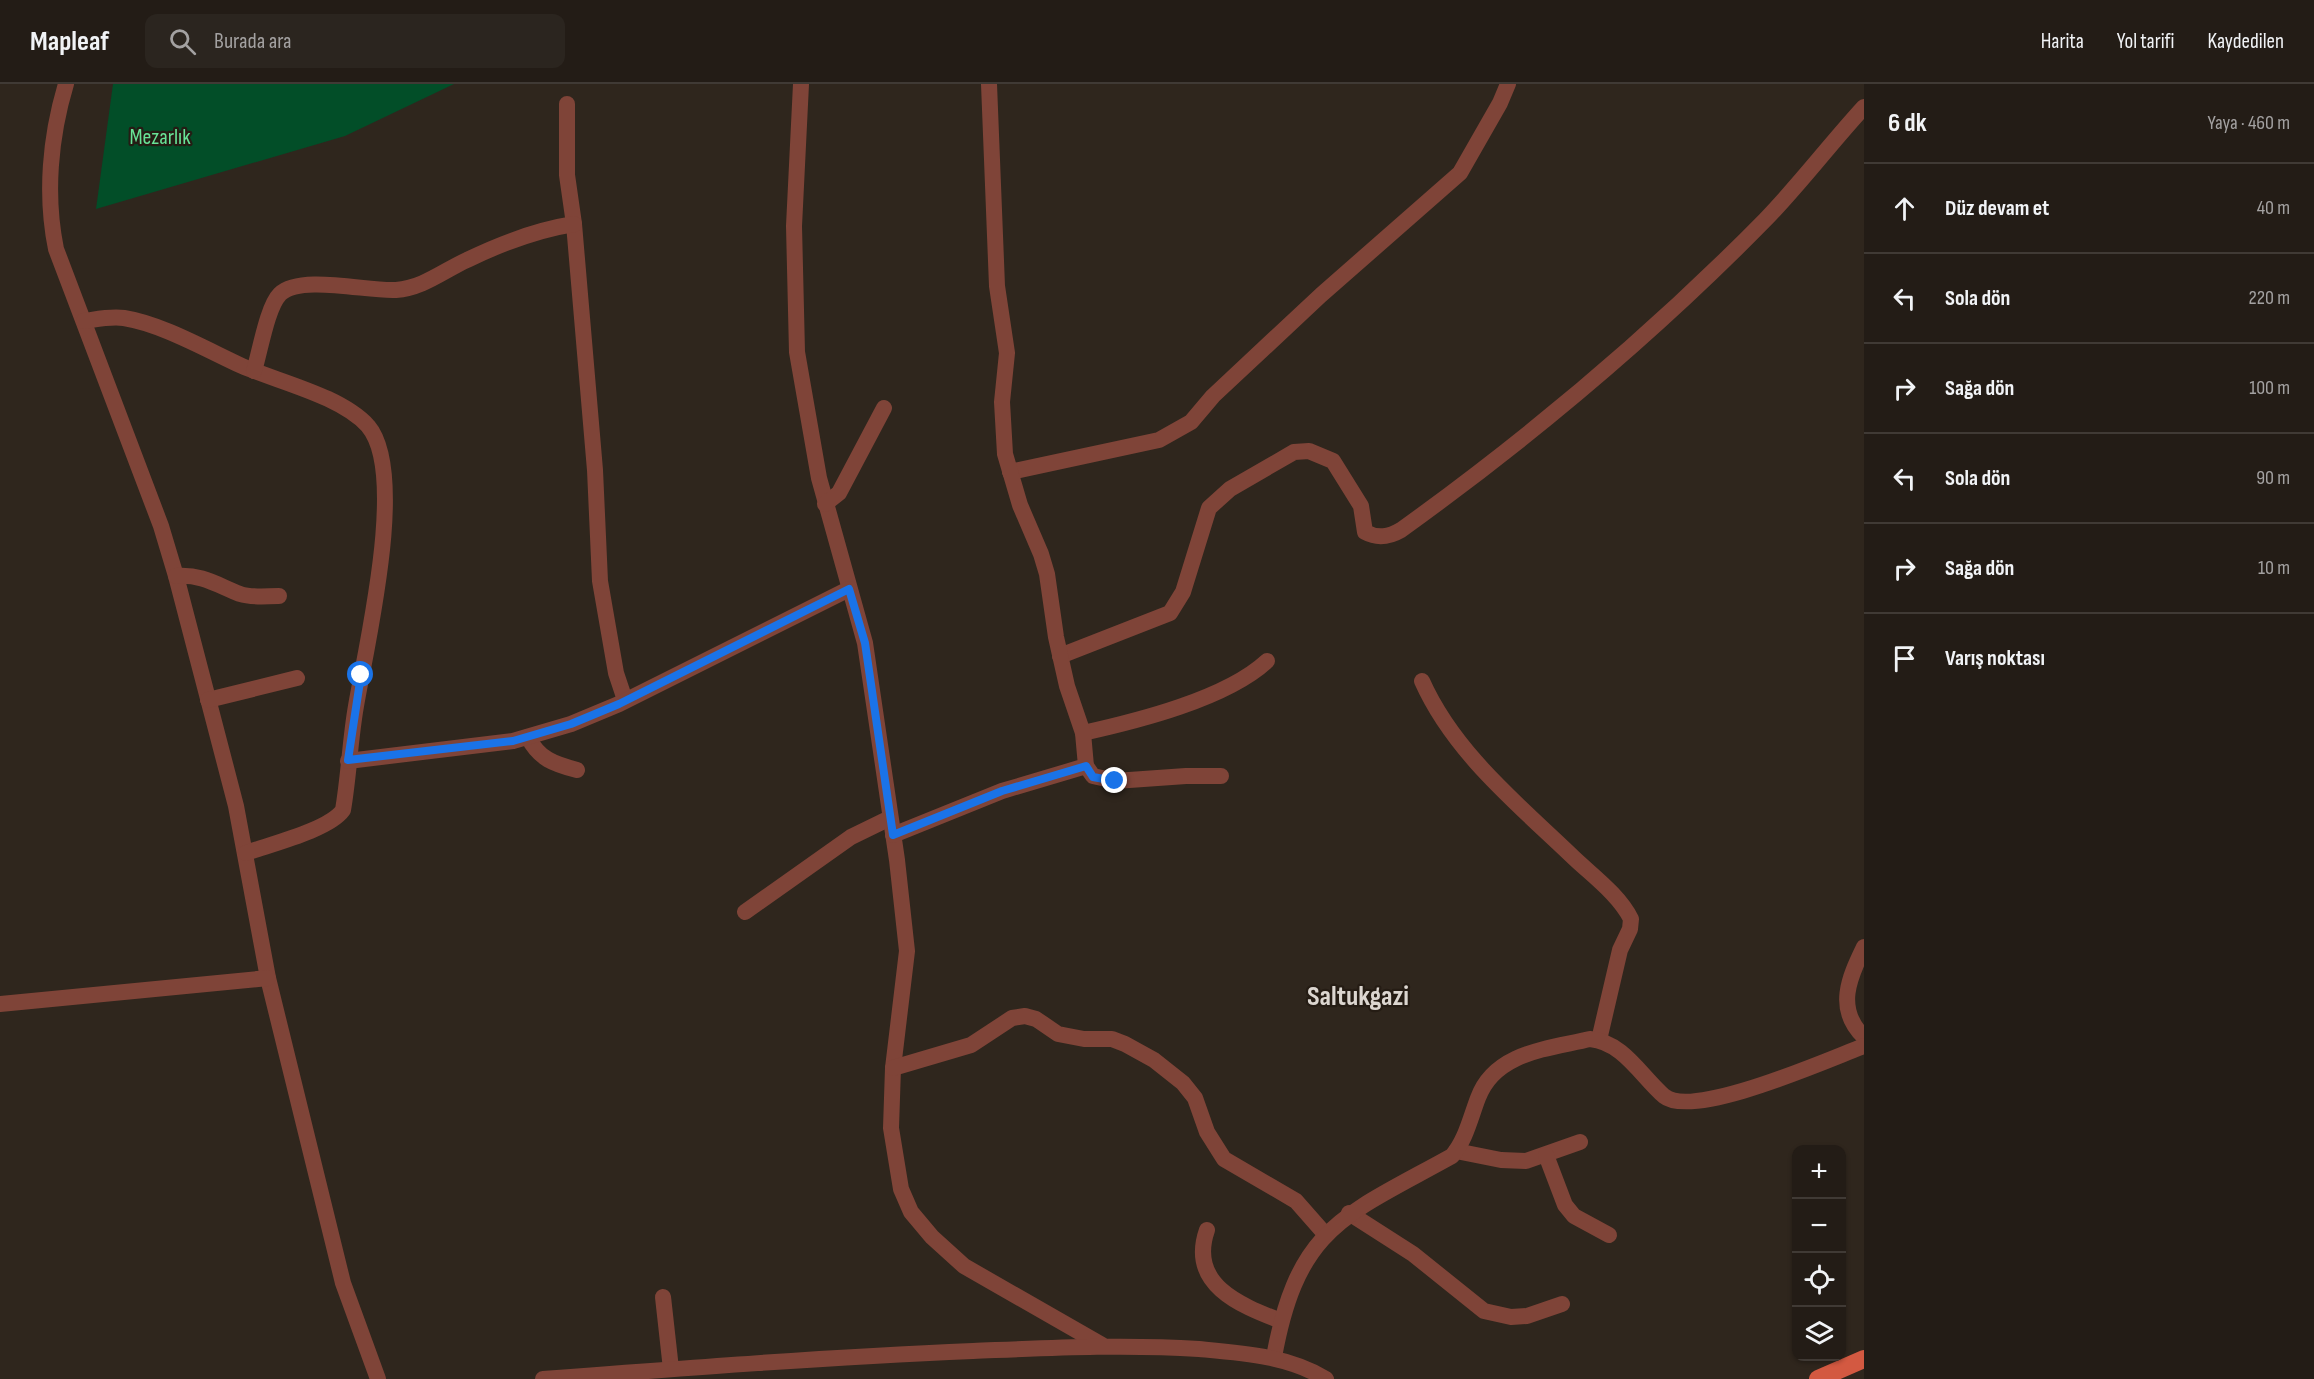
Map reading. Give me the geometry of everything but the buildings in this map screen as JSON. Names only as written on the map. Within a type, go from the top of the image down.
[{"type":"main road","points":[[1818,1379],[1864,1359]]},
{"type":"street","points":[[801,84],[794,226],[796,352],[810,436],[825,504],[865,643],[893,835],[907,951],[893,1068],[891,1128],[894,1158],[901,1189],[911,1212],[932,1237],[964,1266],[1102,1346]]},
{"type":"street","points":[[989,84],[997,286],[1006,353],[1002,417],[1005,454],[1027,523],[1044,564],[1060,656],[1083,733],[1086,766],[1093,777],[1115,781],[1186,776],[1221,777]]},
{"type":"street","points":[[1010,472],[1159,441],[1191,422],[1213,396],[1321,295],[1460,173],[1506,89],[1519,84]]},
{"type":"street","points":[[63,87],[49,185],[50,218],[56,249],[161,526],[176,576],[246,854],[267,978],[343,1283],[378,1379]]},
{"type":"street","points":[[567,104],[567,174],[574,224],[595,470],[600,580],[616,673],[625,700]]},
{"type":"street","points":[[1060,656],[1170,613],[1183,592],[1209,508],[1230,489],[1294,452],[1309,451],[1333,461],[1361,506],[1365,532],[1372,536],[1389,537],[1401,530],[1525,439],[1602,375],[1765,220],[1864,107]]},
{"type":"street","points":[[254,371],[273,305],[281,293],[287,290],[325,285],[377,290],[410,288],[494,247],[546,228],[574,224]]},
{"type":"street","points":[[84,321],[108,317],[148,325],[254,371],[330,400],[355,414],[369,428],[379,444],[383,461],[383,516],[377,592],[348,760],[343,810],[337,817],[246,854]]},
{"type":"street","points":[[825,504],[839,493],[884,408]]},
{"type":"street","points":[[176,576],[193,574],[251,597],[279,596]]},
{"type":"street","points":[[348,760],[528,737],[571,724],[625,700],[849,589]]},
{"type":"street","points":[[1083,733],[1168,712],[1235,682],[1256,671],[1267,662]]},
{"type":"street","points":[[208,700],[297,678]]},
{"type":"street","points":[[1422,681],[1444,722],[1483,769],[1515,804],[1627,910],[1631,919],[1630,928],[1620,950],[1599,1040]]},
{"type":"street","points":[[528,737],[534,749],[547,760],[577,770]]},
{"type":"street","points":[[893,835],[1002,791],[1086,766]]},
{"type":"street","points":[[745,912],[852,837],[890,818]]},
{"type":"street","points":[[1864,947],[1851,974],[1847,992],[1848,1011],[1853,1026],[1864,1037]]},
{"type":"street","points":[[0,1004],[267,978]]},
{"type":"street","points":[[893,1068],[971,1045],[1012,1018],[1024,1016],[1069,1037],[1112,1039],[1154,1059],[1183,1083],[1195,1098],[1207,1132],[1224,1159],[1296,1201],[1325,1234]]},
{"type":"street","points":[[1274,1358],[1281,1321],[1296,1278],[1325,1234],[1349,1213],[1452,1156],[1461,1146],[1481,1089],[1503,1064],[1524,1054],[1590,1039],[1599,1040],[1641,1070],[1666,1097],[1686,1103],[1700,1102],[1754,1088],[1864,1046]]},
{"type":"street","points":[[1456,1151],[1501,1160],[1526,1161],[1580,1142]]},
{"type":"street","points":[[1546,1155],[1565,1205],[1574,1216],[1609,1235]]},
{"type":"street","points":[[1349,1213],[1413,1254],[1484,1311],[1511,1317],[1527,1316],[1562,1304]]},
{"type":"street","points":[[1207,1230],[1203,1243],[1202,1261],[1212,1279],[1228,1295],[1248,1308],[1281,1321]]},
{"type":"street","points":[[663,1297],[671,1369]]},
{"type":"street","points":[[543,1379],[813,1358],[1102,1346],[1172,1347],[1274,1358],[1315,1372],[1326,1379]]},
{"type":"green space","name":"Mezarlık","points":[[113,84],[454,84],[345,136],[96,209]]},
{"type":"district","name":"Saltukgazi","points":[[1358,995]]},
{"type":"route","points":[[361,675],[348,760],[513,741],[571,724],[619,704],[669,676],[729,649],[849,589],[865,643],[893,835],[1002,791],[1086,766],[1093,777],[1115,781]]}]
